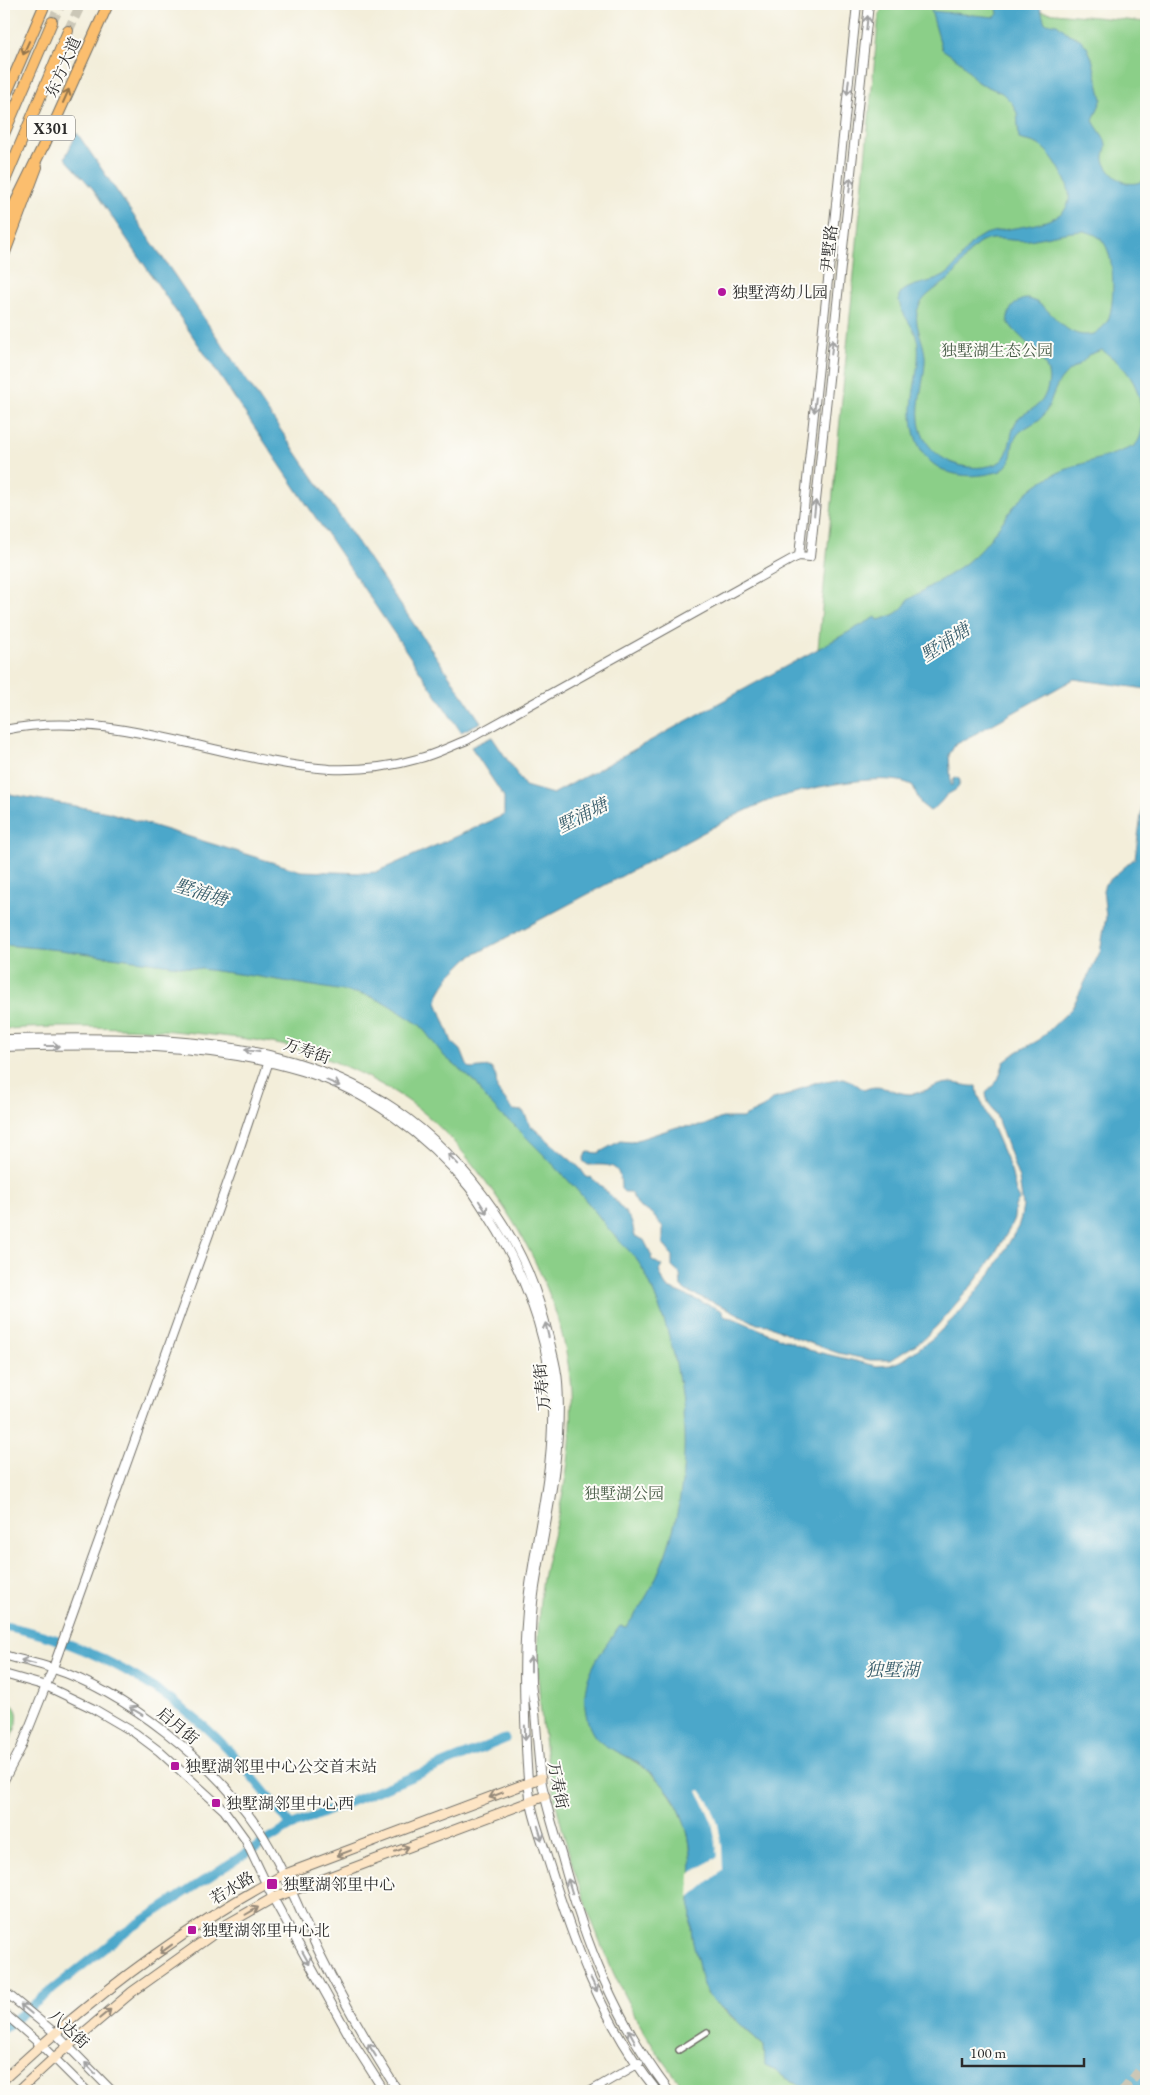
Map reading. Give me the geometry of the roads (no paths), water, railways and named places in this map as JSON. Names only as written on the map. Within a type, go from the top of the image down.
[{"type":"main road","points":[[4,99],[45,4]]},
{"type":"main road","name":"东方大道","points":[[4,255],[47,138],[108,4]]},
{"type":"main road","points":[[4,134],[52,22]]},
{"type":"main road","points":[[4,183],[68,31]]},
{"type":"main road","points":[[4,226],[47,138]]},
{"type":"main road","name":"若水路","points":[[4,2079],[90,2004],[192,1930],[266,1884],[283,1875],[541,1778]]},
{"type":"main road","name":"若水路","points":[[18,2091],[132,1992],[218,1931],[273,1898],[290,1890],[545,1796]]},
{"type":"street","name":"尹墅路","points":[[857,4],[799,556],[810,556],[869,4]]},
{"type":"street","points":[[4,730],[22,727],[102,725],[286,764],[332,769],[377,766],[418,759],[467,740],[799,556]]},
{"type":"street","name":"万寿街","points":[[4,1039],[79,1038],[186,1041],[316,1067],[355,1084],[394,1107],[424,1132],[452,1157],[477,1186],[507,1229],[530,1272],[542,1310],[558,1378],[559,1416],[556,1466],[534,1591],[531,1686],[541,1778],[587,1942],[616,2006],[645,2060],[669,2091]]},
{"type":"street","name":"万寿街","points":[[4,1047],[132,1046],[180,1048],[270,1058],[356,1093],[390,1114],[436,1152],[470,1188],[501,1236],[527,1290],[546,1359],[551,1388],[552,1418],[549,1464],[529,1592],[525,1635],[523,1693],[530,1801],[576,1946],[604,2006],[635,2065],[657,2091]]},
{"type":"street","points":[[4,1780],[21,1748],[46,1686],[270,1058]]},
{"type":"street","name":"启月街","points":[[4,1655],[52,1668],[99,1689],[142,1715],[183,1747],[226,1788],[259,1829],[273,1852],[322,1957],[366,2040],[398,2091]]},
{"type":"street","name":"启月街","points":[[4,1674],[46,1686],[94,1709],[135,1733],[160,1752],[224,1810],[245,1839],[273,1898],[351,2039],[384,2091]]},
{"type":"street","name":"八达街","points":[[4,1991],[55,2033],[112,2091]]},
{"type":"street","name":"八达街","points":[[4,2013],[41,2045],[87,2091]]},
{"type":"street","points":[[679,2050],[708,2032]]},
{"type":"street","points":[[591,2091],[645,2060]]},
{"type":"water","name":"独墅湖","points":[[996,4],[1039,4],[1045,23],[1057,24],[1069,34],[1080,39],[1087,47],[1092,58],[1102,99],[1093,120],[1105,141],[1104,160],[1111,172],[1121,181],[1134,183],[1146,178],[1146,689],[1074,679],[955,745],[949,755],[951,785],[953,785],[953,780],[957,777],[960,780],[960,784],[957,789],[947,795],[930,811],[921,804],[912,785],[899,781],[881,780],[840,783],[819,787],[768,801],[740,813],[468,958],[449,977],[439,994],[437,1002],[452,1042],[461,1050],[467,1065],[471,1069],[489,1067],[492,1069],[496,1077],[497,1090],[513,1110],[523,1111],[531,1126],[580,1168],[587,1178],[590,1177],[600,1185],[618,1204],[631,1221],[635,1236],[644,1240],[652,1256],[651,1259],[662,1266],[659,1271],[666,1287],[721,1310],[726,1317],[733,1318],[809,1350],[877,1366],[890,1365],[903,1360],[933,1338],[960,1312],[992,1272],[1018,1227],[1023,1206],[1019,1179],[996,1115],[987,1100],[986,1093],[998,1080],[1004,1062],[1017,1052],[1039,1040],[1072,1008],[1100,952],[1106,917],[1103,890],[1105,884],[1135,858],[1142,808],[1146,799],[1146,2091],[806,2091],[798,2084],[765,2065],[764,2046],[706,1992],[692,1935],[692,1866],[689,1838],[685,1823],[675,1801],[660,1781],[635,1761],[603,1744],[593,1733],[586,1714],[586,1689],[593,1667],[605,1646],[620,1626],[626,1627],[648,1593],[665,1556],[676,1517],[683,1476],[684,1435],[681,1393],[674,1353],[662,1315],[641,1266],[571,1184],[512,1123],[503,1117],[483,1095],[477,1084],[444,1056],[420,1025],[387,1004],[367,995],[260,977],[60,950],[4,945],[4,793],[108,812],[301,871],[376,872],[504,815],[504,797],[471,747],[492,737],[525,786],[553,794],[876,617],[878,620],[896,613],[903,608],[908,600],[957,570],[975,555],[989,540],[1020,499],[1035,486],[1071,468],[1134,446],[1139,440],[1142,424],[1141,404],[1135,386],[1126,371],[1102,350],[1088,355],[1084,361],[1068,372],[1061,380],[1043,416],[1018,434],[1013,444],[1011,457],[1001,471],[966,476],[950,473],[926,457],[918,444],[913,428],[912,408],[918,344],[917,337],[901,308],[899,295],[908,288],[938,279],[950,272],[971,244],[983,235],[1042,222],[1056,216],[1066,208],[1069,196],[1063,175],[1050,155],[1037,144],[1019,139],[1017,113],[1012,103],[1002,93],[977,82],[961,62],[942,49],[931,11],[995,17],[998,14]],"holes":[[[1084,231],[1100,238],[1108,250],[1112,270],[1113,293],[1107,322],[1094,334],[1083,335],[1067,329],[1040,304],[1032,300],[1022,300],[1014,305],[1009,313],[1008,322],[1043,361],[1049,379],[1045,396],[1038,405],[1016,421],[1006,455],[996,464],[970,467],[946,460],[928,444],[922,433],[919,420],[925,356],[917,325],[919,306],[929,293],[952,276],[973,249],[983,241],[996,239],[1022,241]]]},
{"type":"water","points":[[77,133],[481,722],[461,732],[93,189],[65,158]]},
{"type":"water","points":[[843,1078],[864,1090],[881,1087],[909,1094],[945,1083],[977,1086],[978,1094],[1011,1170],[1016,1192],[1020,1199],[1015,1206],[1014,1218],[1009,1230],[974,1283],[936,1327],[921,1341],[891,1360],[870,1360],[838,1353],[796,1338],[769,1325],[757,1324],[727,1308],[686,1291],[681,1287],[680,1274],[672,1267],[672,1255],[663,1244],[663,1227],[651,1213],[639,1207],[630,1192],[624,1192],[621,1189],[619,1174],[616,1170],[608,1165],[588,1165],[583,1161],[588,1152],[598,1153],[620,1141],[631,1142],[677,1127],[702,1126],[722,1118],[742,1118],[763,1108],[773,1099],[792,1094],[814,1083]]},
{"type":"waterway","points":[[4,1626],[59,1640],[85,1651],[137,1677],[161,1693],[218,1739],[251,1775],[291,1826]]},
{"type":"waterway","points":[[4,2028],[121,1935],[224,1867],[291,1826],[505,1739]]},
{"type":"tunnel","points":[[52,22],[61,4]]},
{"type":"tunnel","points":[[68,31],[81,4]]},
{"type":"tunnel","points":[[1123,2091],[1146,2063]]},
{"type":"place","name":"独墅湾幼儿园","points":[[722,292]]},
{"type":"place","name":"独墅湖邻里中心公交首末站","points":[[175,1766]]},
{"type":"place","name":"独墅湖邻里中心西","points":[[216,1803]]},
{"type":"place","name":"独墅湖邻里中心","points":[[272,1884]]},
{"type":"place","name":"独墅湖邻里中心北","points":[[192,1930]]},
{"type":"park label","name":"独墅湖生态公园","points":[[997,350]]},
{"type":"park label","name":"独墅湖公园","points":[[624,1493]]},
{"type":"water label","name":"墅浦塘","points":[[945,642]]},
{"type":"water label","name":"墅浦塘","points":[[582,815]]},
{"type":"water label","name":"墅浦塘","points":[[201,892]]}]
